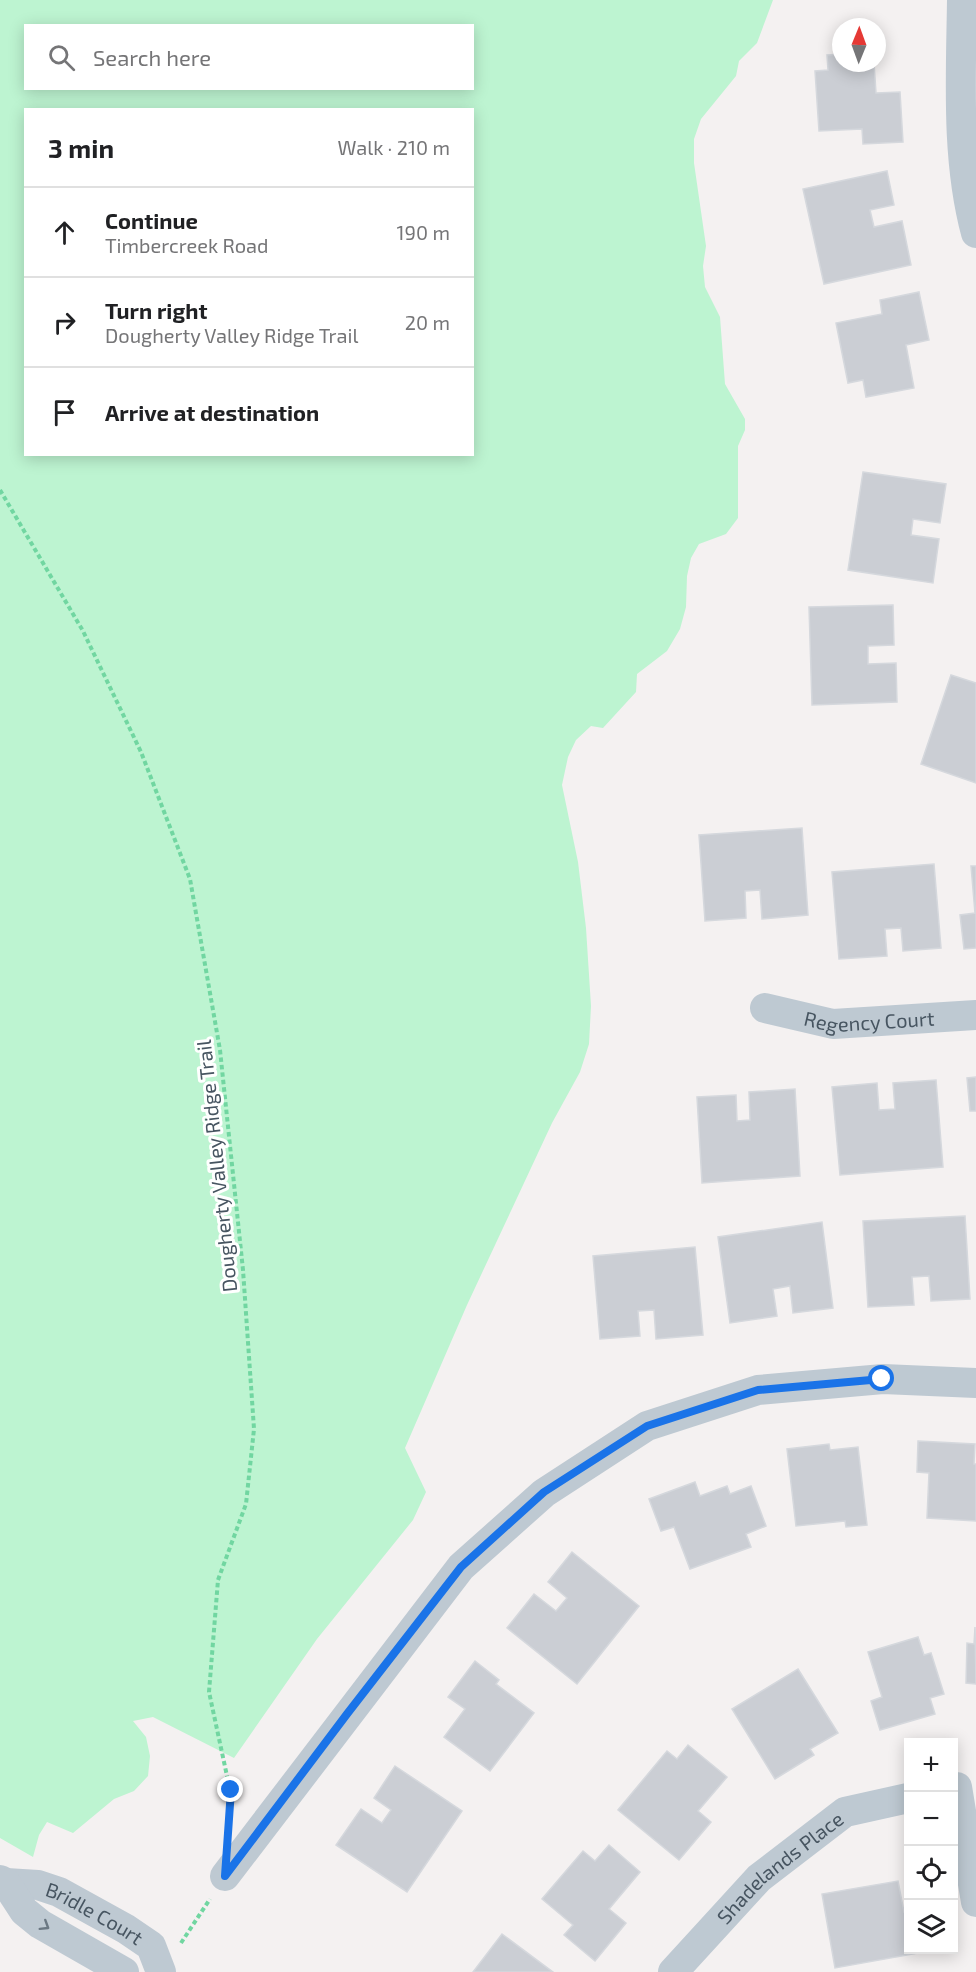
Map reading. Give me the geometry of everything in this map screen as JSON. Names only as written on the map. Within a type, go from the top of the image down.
[{"type":"street","points":[[962,0],[960,117],[974,220]]},
{"type":"street","name":"Regency Court","points":[[765,1008],[833,1024],[976,1015]]},
{"type":"street","points":[[225,1876],[461,1567],[544,1492],[647,1426],[758,1390],[882,1379],[976,1383]]},
{"type":"street","points":[[962,1786],[976,1902]]},
{"type":"street","name":"Shadelands Place","points":[[673,1972],[759,1878],[845,1812],[904,1799]]},
{"type":"street","name":"Bridle Court","points":[[3,1882],[38,1886],[59,1892],[126,1929],[151,1946],[168,1962]]},
{"type":"street","name":"Bridle Court","points":[[3,1882],[24,1911],[40,1924],[124,1972]]},
{"type":"path","name":"Dougherty Valley Ridge Trail","points":[[0,490],[83,631],[141,752],[190,879],[218,1038],[243,1270],[254,1429],[246,1504],[218,1580],[209,1692],[231,1790],[228,1822]]},
{"type":"path","points":[[168,1962],[225,1876]]},
{"type":"green space","points":[[0,0],[773,0],[757,43],[739,61],[736,76],[701,119],[694,139],[694,163],[706,246],[703,266],[705,287],[720,317],[725,384],[745,419],[745,430],[738,446],[738,518],[726,534],[699,544],[691,558],[687,576],[686,607],[680,629],[667,651],[637,674],[636,692],[603,728],[591,726],[576,740],[568,757],[562,785],[578,862],[586,928],[591,1006],[589,1044],[580,1072],[552,1123],[467,1305],[405,1448],[426,1492],[413,1520],[317,1639],[234,1758],[153,1717],[133,1721],[146,1737],[150,1756],[148,1776],[134,1791],[114,1799],[73,1833],[47,1822],[39,1835],[33,1857],[0,1838]]},
{"type":"building","points":[[827,55],[832,55],[832,72],[875,72],[876,93],[900,92],[903,142],[863,144],[862,129],[819,131],[815,71],[828,70]]},
{"type":"building","points":[[887,171],[894,205],[870,210],[874,227],[902,221],[911,265],[824,284],[803,189]]},
{"type":"building","points":[[919,292],[929,340],[906,345],[914,388],[866,397],[863,380],[848,383],[836,323],[882,314],[880,300]]},
{"type":"building","points":[[863,472],[946,484],[940,523],[913,519],[911,535],[939,539],[933,583],[848,570]]},
{"type":"building","points":[[893,605],[894,645],[868,646],[868,664],[896,663],[897,702],[812,705],[809,607]]},
{"type":"building","points":[[951,675],[976,683],[976,783],[921,764]]},
{"type":"building","points":[[802,828],[808,915],[762,919],[760,890],[745,891],[746,918],[705,921],[699,835]]},
{"type":"building","points":[[934,864],[941,948],[903,951],[901,928],[885,929],[887,956],[839,959],[832,872]]},
{"type":"building","points":[[971,866],[976,866],[976,948],[964,949],[960,915],[975,913]]},
{"type":"building","points":[[976,1077],[976,1111],[970,1111],[967,1078]]},
{"type":"building","points":[[936,1080],[943,1167],[840,1175],[832,1087],[877,1083],[879,1110],[895,1109],[893,1083]]},
{"type":"building","points":[[795,1089],[800,1176],[702,1183],[697,1097],[736,1095],[737,1121],[750,1120],[749,1092]]},
{"type":"building","points":[[965,1216],[970,1299],[931,1301],[929,1276],[912,1277],[914,1305],[868,1307],[863,1221]]},
{"type":"building","points":[[822,1222],[833,1308],[793,1313],[790,1286],[773,1289],[777,1316],[730,1323],[718,1237]]},
{"type":"building","points":[[695,1247],[703,1335],[656,1339],[654,1310],[638,1311],[640,1336],[600,1339],[593,1256]]},
{"type":"building","points":[[918,1441],[975,1444],[976,1521],[927,1518],[929,1473],[917,1472]]},
{"type":"building","points":[[829,1444],[830,1450],[858,1447],[867,1525],[846,1527],[845,1521],[796,1526],[787,1449]]},
{"type":"building","points":[[695,1482],[700,1496],[727,1486],[730,1494],[751,1486],[766,1526],[746,1534],[751,1547],[690,1569],[674,1527],[661,1531],[649,1499]]},
{"type":"building","points":[[572,1552],[639,1606],[577,1684],[507,1628],[534,1594],[556,1611],[567,1598],[548,1582]]},
{"type":"building","points":[[975,1627],[976,1684],[966,1683],[967,1643],[974,1644]]},
{"type":"building","points":[[918,1637],[924,1655],[931,1653],[944,1694],[930,1698],[935,1714],[880,1730],[871,1701],[882,1697],[868,1652]]},
{"type":"building","points":[[475,1661],[499,1680],[496,1684],[534,1713],[490,1771],[444,1737],[465,1709],[448,1697]]},
{"type":"building","points":[[798,1669],[838,1733],[810,1749],[814,1755],[775,1779],[732,1709]]},
{"type":"building","points":[[688,1745],[727,1777],[698,1811],[711,1822],[679,1860],[618,1810],[667,1751],[677,1759]]},
{"type":"building","points":[[395,1766],[462,1811],[407,1892],[336,1845],[361,1809],[382,1823],[391,1810],[374,1798]]},
{"type":"building","points":[[609,1845],[640,1872],[609,1909],[626,1923],[595,1961],[564,1935],[573,1925],[542,1899],[583,1851],[595,1861]]},
{"type":"building","points":[[898,1881],[904,1912],[904,1954],[913,1954],[835,1968],[822,1894]]},
{"type":"building","points":[[502,1934],[553,1972],[473,1972]]},
{"type":"route","points":[[231,1790],[225,1876],[461,1567],[544,1492],[647,1426],[758,1390],[882,1379]]}]
